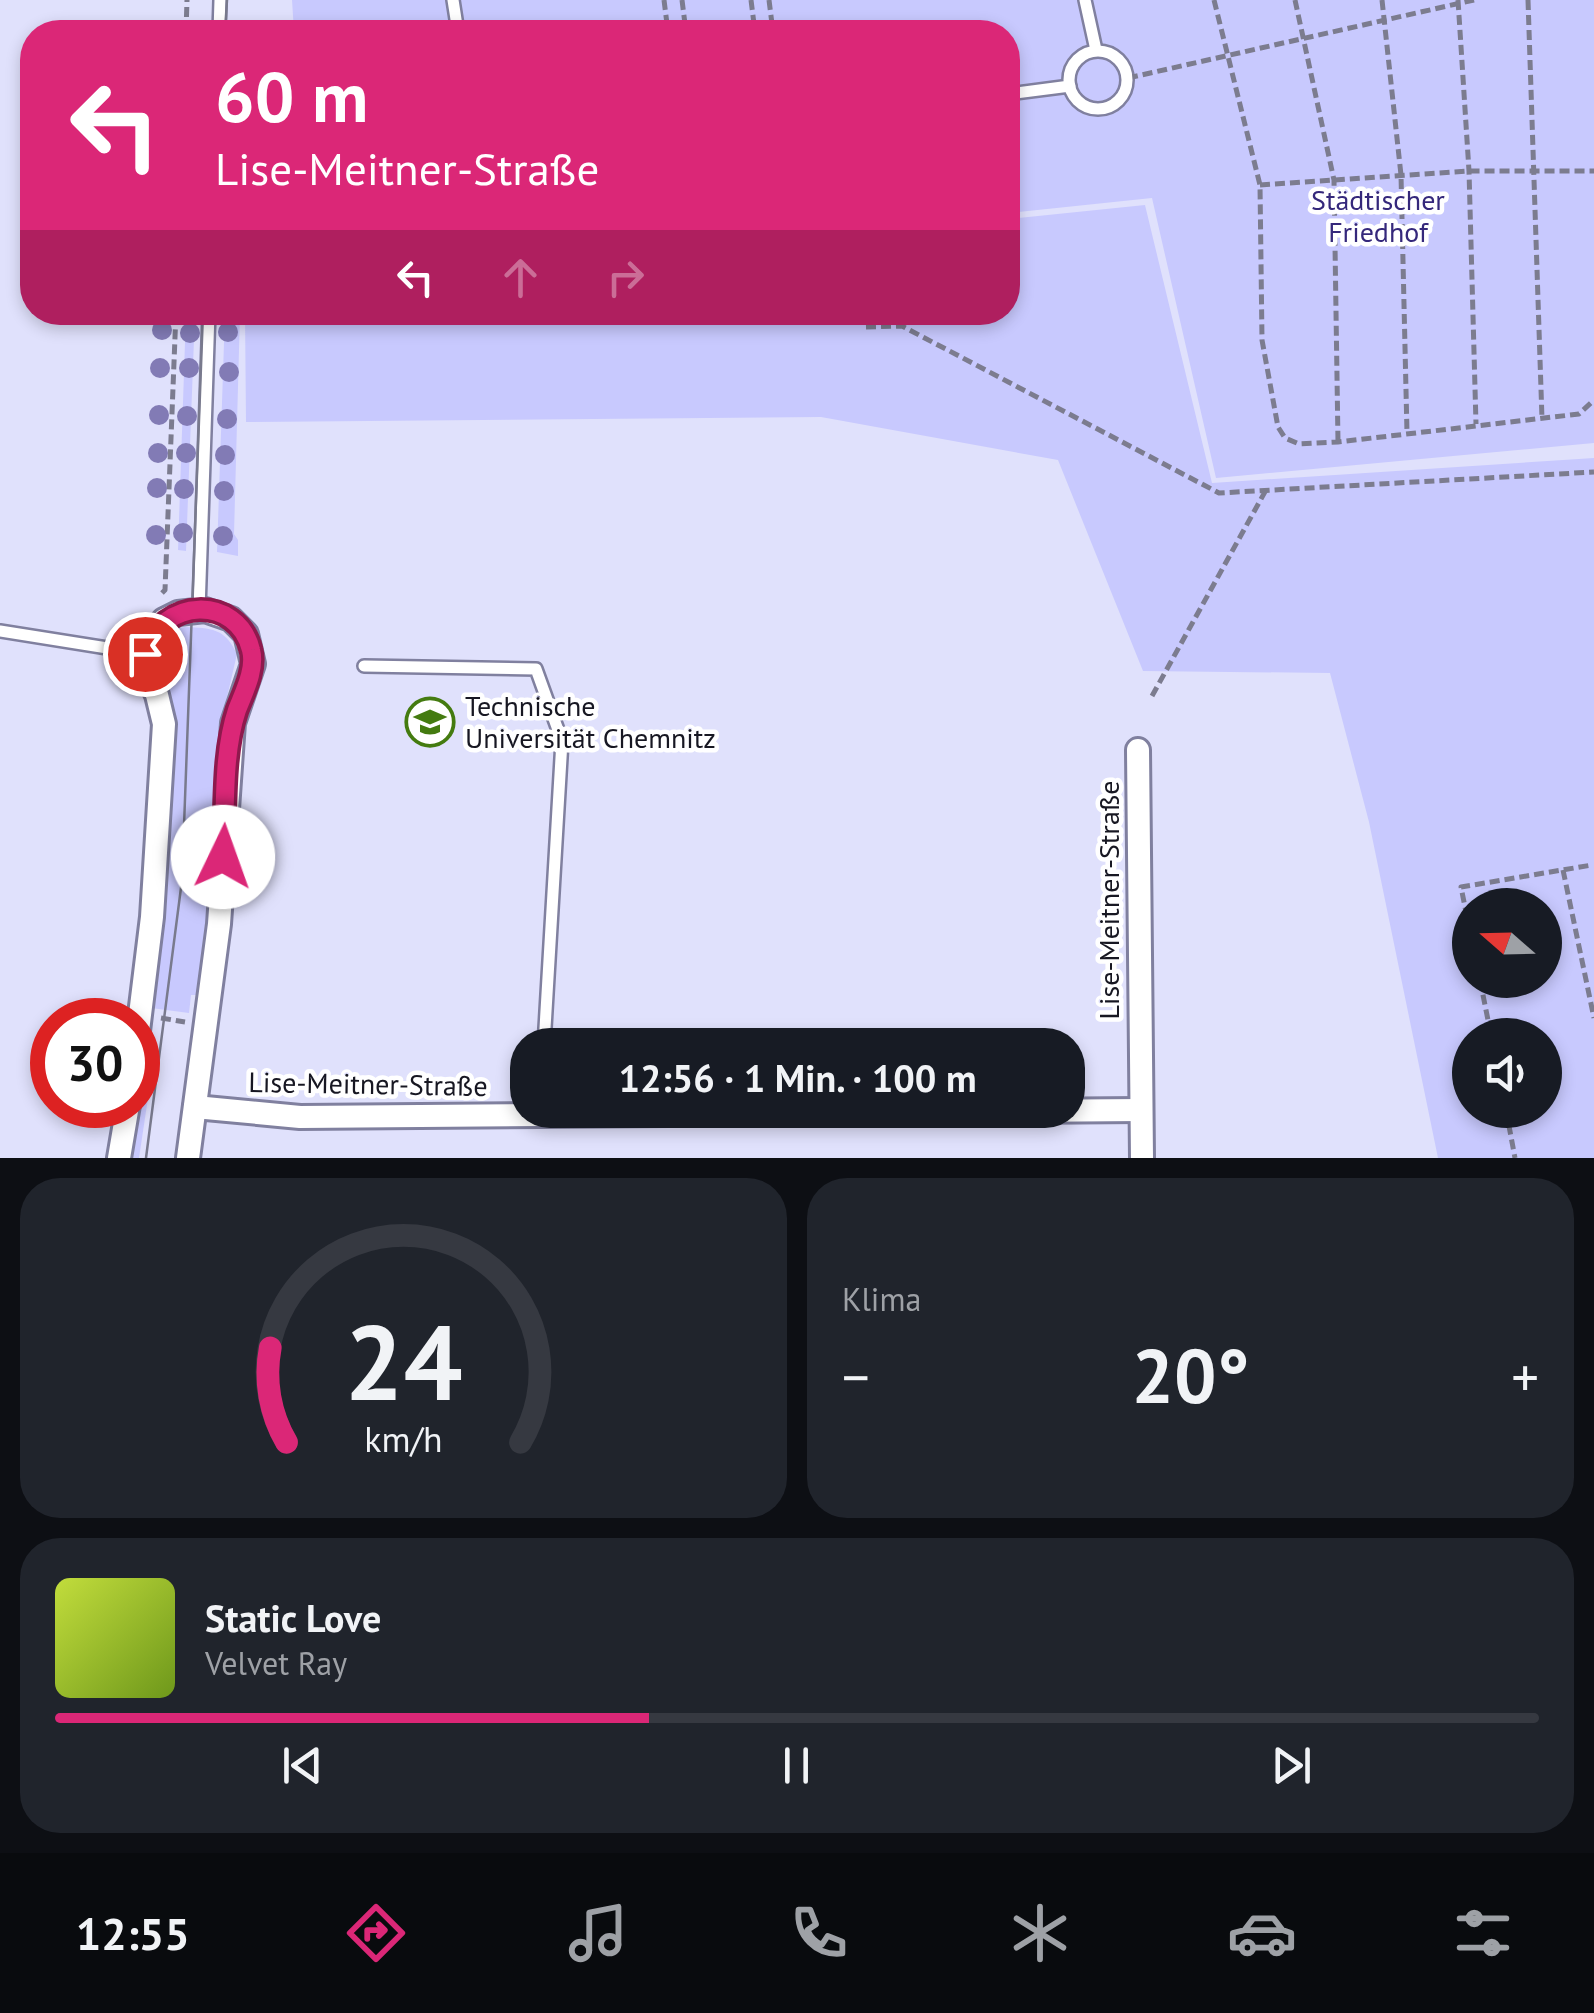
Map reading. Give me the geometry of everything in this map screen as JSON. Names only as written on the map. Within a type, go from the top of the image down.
[{"type":"street","points":[[142,998],[152,917],[164,724],[147,673],[145,654],[150,638],[164,620],[199,610],[231,619],[246,634],[253,664],[233,723],[219,924],[188,1158]]},
{"type":"street","name":"Lise-Meitner-Straße","points":[[1138,750],[1142,1158]]},
{"type":"street","name":"Lise-Meitner-Straße","points":[[195,1107],[300,1118],[510,1114]]},
{"type":"street","name":"Lise-Meitner-Straße","points":[[1085,1110],[1141,1110]]},
{"type":"street","points":[[119,1158],[124,1128]]},
{"type":"lane","points":[[1085,0],[1096,50]]},
{"type":"lane","points":[[1096,50],[1111,53],[1123,64],[1128,78],[1119,101],[1108,108],[1084,106],[1070,86],[1071,70],[1080,56],[1096,50]]},
{"type":"lane","points":[[1020,92],[1070,86]]},
{"type":"lane","points":[[199,610],[210,325]]},
{"type":"lane","points":[[0,632],[145,654]]},
{"type":"lane","points":[[364,666],[536,669],[562,741],[545,1028]]},
{"type":"path","points":[[1214,0],[1260,185],[1262,340],[1278,427],[1285,438],[1299,444],[1338,442],[1542,419],[1578,414],[1594,400]]},
{"type":"path","points":[[1295,0],[1334,180],[1338,442]]},
{"type":"path","points":[[1382,0],[1401,175],[1406,433]]},
{"type":"path","points":[[1128,78],[1474,0]]},
{"type":"path","points":[[1528,0],[1542,419]]},
{"type":"path","points":[[1458,2],[1469,172],[1476,424]]},
{"type":"path","points":[[1260,185],[1469,172],[1594,171]]},
{"type":"path","points":[[158,597],[166,590],[176,325]]},
{"type":"path","points":[[866,327],[902,326],[1218,493],[1594,472]]},
{"type":"path","points":[[1152,696],[1266,490]]},
{"type":"path","points":[[1461,888],[1592,864]]},
{"type":"path","points":[[1563,870],[1594,1018]]},
{"type":"path","points":[[1509,1128],[1515,1158]]},
{"type":"green space","name":"Städtischer Friedhof","points":[[292,0],[1594,0],[1594,443],[1216,478],[1152,198],[1020,212],[1020,20],[293,20]]},
{"type":"green space","points":[[1145,205],[1212,483],[1594,458],[1594,1158],[1438,1158],[1369,822],[1330,673],[1143,671],[1058,460],[821,417],[246,422],[245,325],[1020,325],[1020,218]]},
{"type":"green space","points":[[186,325],[195,325],[186,551],[178,550]]},
{"type":"green space","points":[[225,325],[240,325],[234,534],[238,556],[217,552]]},
{"type":"green space","points":[[176,629],[216,631],[237,654],[221,723],[202,995],[191,995],[189,1013],[160,1009],[160,998],[152,998],[172,720],[161,663],[162,651]]},
{"type":"green space","points":[[133,1128],[144,1128],[139,1158],[129,1158]]},
{"type":"tram line","points":[[226,20],[227,0]]},
{"type":"tram line","points":[[146,1158],[182,880],[203,325]]},
{"type":"place","name":"Technische Universität Chemnitz","points":[[430,722]]},
{"type":"route","points":[[145,654],[150,638],[164,620],[193,610],[231,619],[246,634],[253,664],[233,723],[223,857]]}]
